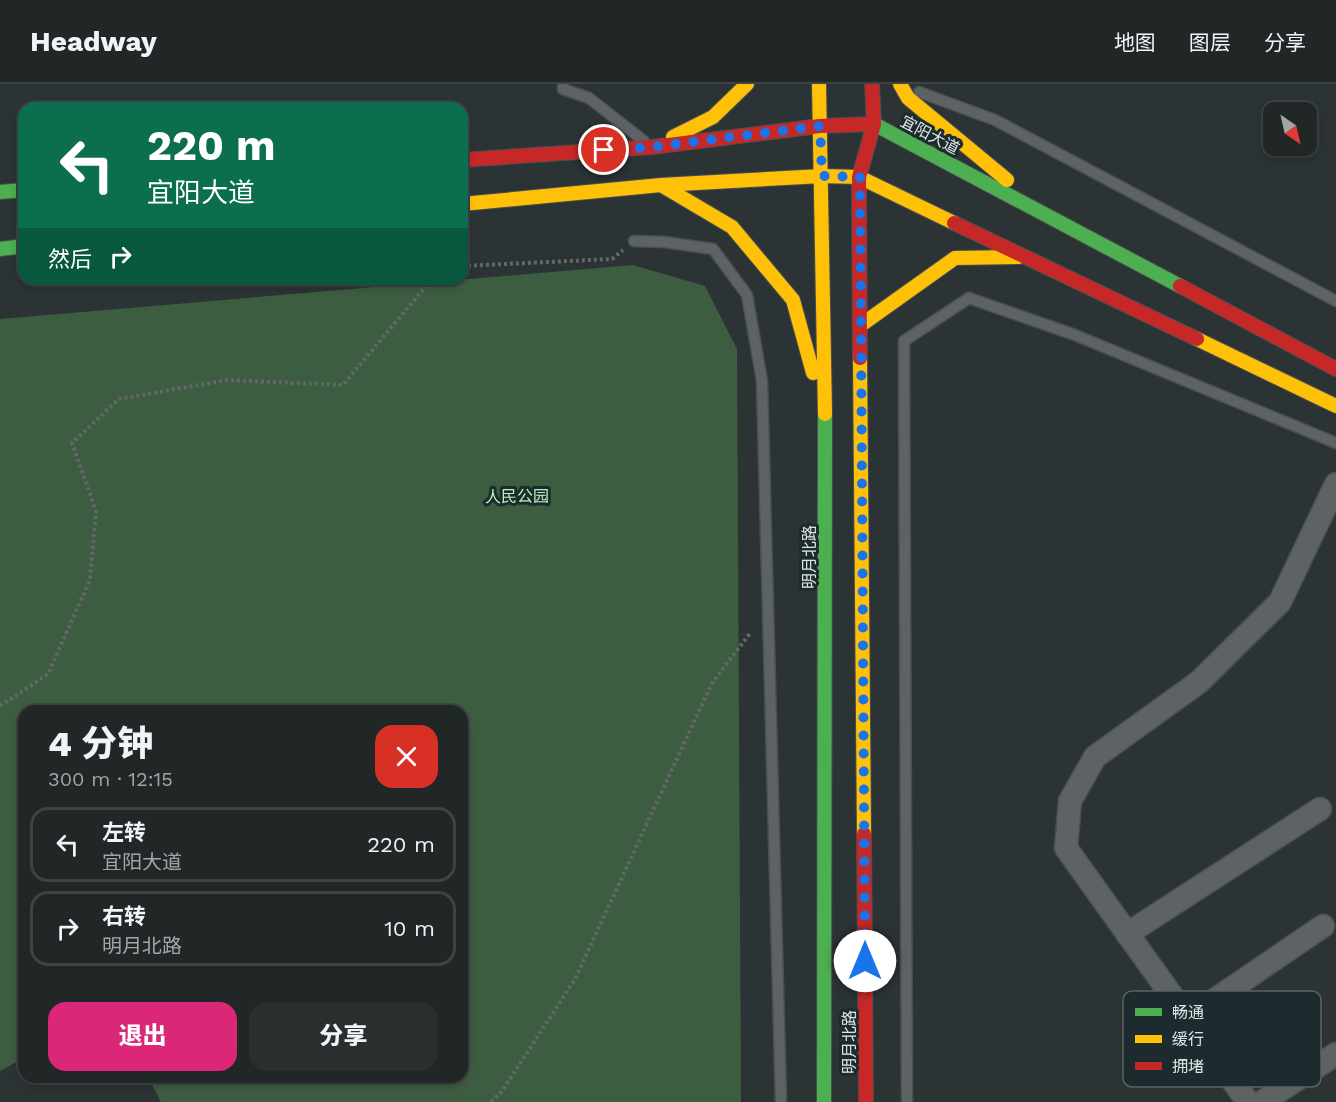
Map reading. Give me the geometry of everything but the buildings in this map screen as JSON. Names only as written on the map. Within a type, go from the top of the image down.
[{"type":"main road","points":[[652,147],[713,117],[747,84]]},
{"type":"main road","name":"明月北路","points":[[819,84],[825,418],[824,1102]]},
{"type":"main road","name":"明月北路","points":[[866,1102],[860,177],[874,124],[873,84]]},
{"type":"main road","points":[[900,84],[908,98],[1053,219]]},
{"type":"main road","name":"宜阳大道","points":[[468,160],[652,147],[820,126],[874,124],[1336,369]]},
{"type":"main road","points":[[468,203],[661,184],[822,176],[860,177],[1336,406]]},
{"type":"main road","points":[[661,184],[732,227],[793,300],[825,418]]},
{"type":"main road","points":[[0,192],[18,190]]},
{"type":"main road","points":[[0,249],[18,247]]},
{"type":"main road","points":[[861,325],[955,258],[1026,257]]},
{"type":"street","points":[[1168,991],[1066,848],[1070,801],[1095,757],[1199,682],[1280,602],[1336,484]]},
{"type":"street","points":[[1127,934],[1320,809]]},
{"type":"street","points":[[1228,991],[1323,926]]},
{"type":"street","points":[[1321,1064],[1336,1054]]},
{"type":"street","points":[[1237,1087],[1248,1102]]},
{"type":"street","points":[[1262,1102],[1285,1087]]},
{"type":"lane","points":[[563,84],[563,89],[589,98],[652,147]]},
{"type":"lane","points":[[900,84],[995,120],[1336,301]]},
{"type":"lane","points":[[634,241],[664,242],[713,249],[747,295],[762,381],[781,1102]]},
{"type":"lane","points":[[907,1102],[904,341],[969,298],[1075,335],[1336,442]]},
{"type":"path","points":[[468,266],[612,259],[634,241]]},
{"type":"path","points":[[0,706],[48,674],[90,580],[96,511],[72,443],[119,399],[227,380],[343,385],[427,285]]},
{"type":"path","points":[[491,1102],[502,1091],[575,979],[712,683],[768,610]]},
{"type":"green space","name":"人民公园","points":[[633,265],[705,286],[737,349],[741,1102],[161,1102],[151,1083],[468,1083],[468,705],[18,705],[18,1061],[0,1071],[0,319],[399,285],[468,285],[468,279]]},
{"type":"traffic: fast","points":[[872,124],[1180,286]]},
{"type":"traffic: fast","points":[[0,192],[18,190]]},
{"type":"traffic: fast","points":[[0,249],[18,247]]},
{"type":"traffic: fast","points":[[824,1102],[825,414]]},
{"type":"traffic: slow","points":[[673,137],[713,117],[747,84]]},
{"type":"traffic: slow","points":[[819,84],[825,414]]},
{"type":"traffic: slow","points":[[900,84],[908,98],[1007,180]]},
{"type":"traffic: slow","points":[[468,203],[661,185],[822,176],[859,177],[954,223]]},
{"type":"traffic: slow","points":[[661,185],[732,227],[793,300],[813,373]]},
{"type":"traffic: slow","points":[[861,325],[955,258],[1019,257]]},
{"type":"traffic: slow","points":[[1197,339],[1336,406]]},
{"type":"traffic: slow","points":[[860,358],[864,834]]},
{"type":"traffic: jam","points":[[860,358],[859,177],[874,124],[872,84]]},
{"type":"traffic: jam","points":[[468,160],[652,147],[820,126],[872,124]]},
{"type":"traffic: jam","points":[[954,223],[1197,339]]},
{"type":"traffic: jam","points":[[1180,286],[1336,369]]},
{"type":"traffic: jam","points":[[864,834],[866,1102]]},
{"type":"route","points":[[604,150],[652,147],[820,126],[822,176],[860,177],[865,961]]}]
